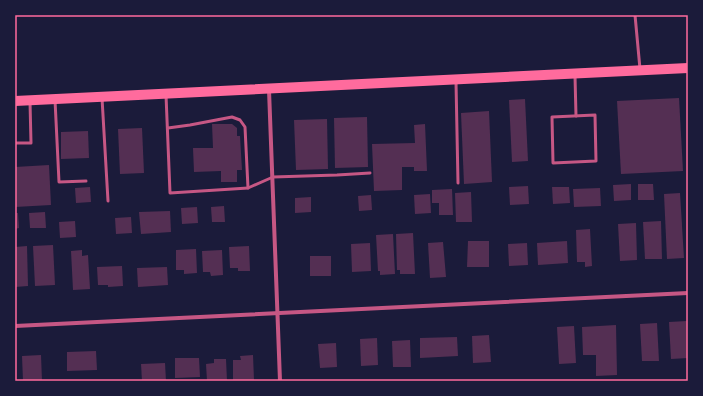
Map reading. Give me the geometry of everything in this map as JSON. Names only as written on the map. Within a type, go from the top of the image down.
[{"type":"main road","points":[[15,100],[688,68]]},
{"type":"street","points":[[269,89],[280,381]]},
{"type":"street","points":[[15,326],[688,293]]},
{"type":"lane","points":[[635,15],[640,71]]},
{"type":"lane","points":[[574,74],[576,116]]},
{"type":"lane","points":[[456,80],[458,183]]},
{"type":"lane","points":[[166,94],[170,193],[248,188],[273,176],[370,173]]},
{"type":"lane","points":[[102,97],[108,201]]},
{"type":"lane","points":[[55,99],[59,182],[86,181]]},
{"type":"lane","points":[[15,143],[31,143],[30,100]]},
{"type":"lane","points":[[594,115],[596,161],[553,163],[552,117],[576,116],[594,115]]},
{"type":"lane","points":[[168,128],[190,125],[225,117],[232,117],[240,120],[245,127],[248,188]]},
{"type":"building","points":[[679,98],[683,171],[621,174],[617,101]]},
{"type":"building","points":[[525,99],[528,161],[512,162],[509,100]]},
{"type":"building","points":[[489,111],[492,182],[464,184],[461,113]]},
{"type":"building","points":[[367,117],[368,167],[335,168],[334,118]]},
{"type":"building","points":[[327,119],[328,169],[296,170],[294,120]]},
{"type":"building","points":[[212,124],[232,124],[237,128],[237,136],[240,136],[242,170],[237,170],[237,182],[221,182],[221,171],[194,172],[193,148],[213,148]]},
{"type":"building","points":[[425,124],[427,171],[414,171],[414,167],[402,167],[402,190],[374,191],[372,144],[415,143],[414,125]]},
{"type":"building","points":[[142,128],[144,173],[120,174],[118,129]]},
{"type":"building","points":[[88,131],[89,158],[61,159],[61,132]]},
{"type":"building","points":[[49,165],[51,205],[15,207],[15,167]]},
{"type":"building","points":[[631,184],[631,200],[614,201],[613,185]]},
{"type":"building","points":[[638,184],[653,184],[654,200],[638,200]]},
{"type":"building","points":[[528,186],[529,204],[510,205],[509,187]]},
{"type":"building","points":[[90,187],[91,202],[76,203],[75,188]]},
{"type":"building","points":[[552,187],[569,187],[570,203],[553,204]]},
{"type":"building","points":[[600,188],[601,206],[574,207],[573,189]]},
{"type":"building","points":[[452,189],[453,215],[439,215],[439,203],[432,203],[432,190]]},
{"type":"building","points":[[471,192],[472,222],[456,222],[455,193]]},
{"type":"building","points":[[680,193],[684,258],[667,259],[664,194]]},
{"type":"building","points":[[430,194],[431,213],[415,214],[414,195]]},
{"type":"building","points":[[371,195],[372,210],[359,211],[358,196]]},
{"type":"building","points":[[311,197],[311,212],[295,213],[295,198]]},
{"type":"building","points":[[224,206],[225,222],[212,222],[211,207]]},
{"type":"building","points":[[197,207],[198,223],[182,224],[181,208]]},
{"type":"building","points":[[170,211],[171,232],[141,234],[139,212]]},
{"type":"building","points":[[45,212],[46,228],[30,228],[29,213]]},
{"type":"building","points":[[15,213],[18,213],[19,228],[15,229]]},
{"type":"building","points":[[131,217],[132,233],[116,234],[115,218]]},
{"type":"building","points":[[75,221],[76,237],[60,238],[59,222]]},
{"type":"building","points":[[661,221],[662,259],[645,259],[643,222]]},
{"type":"building","points":[[636,223],[637,260],[620,261],[618,224]]},
{"type":"building","points":[[590,229],[592,266],[585,267],[585,262],[577,262],[576,230]]},
{"type":"building","points":[[413,233],[415,274],[400,274],[400,270],[397,270],[396,234]]},
{"type":"building","points":[[393,234],[395,274],[380,275],[380,271],[378,271],[376,235]]},
{"type":"building","points":[[468,241],[489,241],[489,267],[467,267]]},
{"type":"building","points":[[567,241],[568,263],[538,265],[537,243]]},
{"type":"building","points":[[443,242],[446,277],[430,278],[428,243]]},
{"type":"building","points":[[370,243],[371,271],[352,272],[351,244]]},
{"type":"building","points":[[527,243],[528,265],[509,266],[508,244]]},
{"type":"building","points":[[53,245],[55,285],[35,286],[33,246]]},
{"type":"building","points":[[27,246],[28,286],[15,287],[15,247]]},
{"type":"building","points":[[249,246],[250,271],[238,271],[238,268],[230,268],[229,247]]},
{"type":"building","points":[[196,249],[197,273],[184,274],[184,270],[176,270],[176,250]]},
{"type":"building","points":[[82,250],[82,256],[88,255],[90,289],[73,290],[71,251]]},
{"type":"building","points":[[222,250],[223,275],[211,276],[210,272],[203,272],[202,251]]},
{"type":"building","points":[[310,256],[331,256],[331,276],[310,276]]},
{"type":"building","points":[[122,266],[123,286],[108,287],[108,285],[98,285],[97,267]]},
{"type":"building","points":[[167,267],[168,285],[138,287],[137,268]]},
{"type":"building","points":[[687,321],[688,358],[671,359],[669,322]]},
{"type":"building","points":[[657,323],[659,361],[642,361],[640,324]]},
{"type":"building","points":[[616,325],[617,375],[596,376],[596,355],[583,355],[582,327]]},
{"type":"building","points":[[574,326],[576,363],[559,364],[557,327]]},
{"type":"building","points":[[489,335],[491,362],[473,363],[472,336]]},
{"type":"building","points":[[457,337],[458,356],[420,358],[420,338]]},
{"type":"building","points":[[377,338],[378,365],[361,366],[360,339]]},
{"type":"building","points":[[410,340],[411,367],[393,367],[392,341]]},
{"type":"building","points":[[336,343],[337,367],[320,368],[318,344]]},
{"type":"building","points":[[96,351],[97,370],[67,371],[67,352]]},
{"type":"building","points":[[41,355],[42,381],[23,381],[22,356]]},
{"type":"building","points":[[253,355],[254,380],[233,381],[233,360],[241,360],[240,356]]},
{"type":"building","points":[[175,358],[199,358],[200,377],[175,378]]},
{"type":"building","points":[[214,359],[226,359],[227,381],[207,381],[206,364],[214,363]]},
{"type":"building","points":[[165,363],[166,381],[142,381],[141,364]]}]
